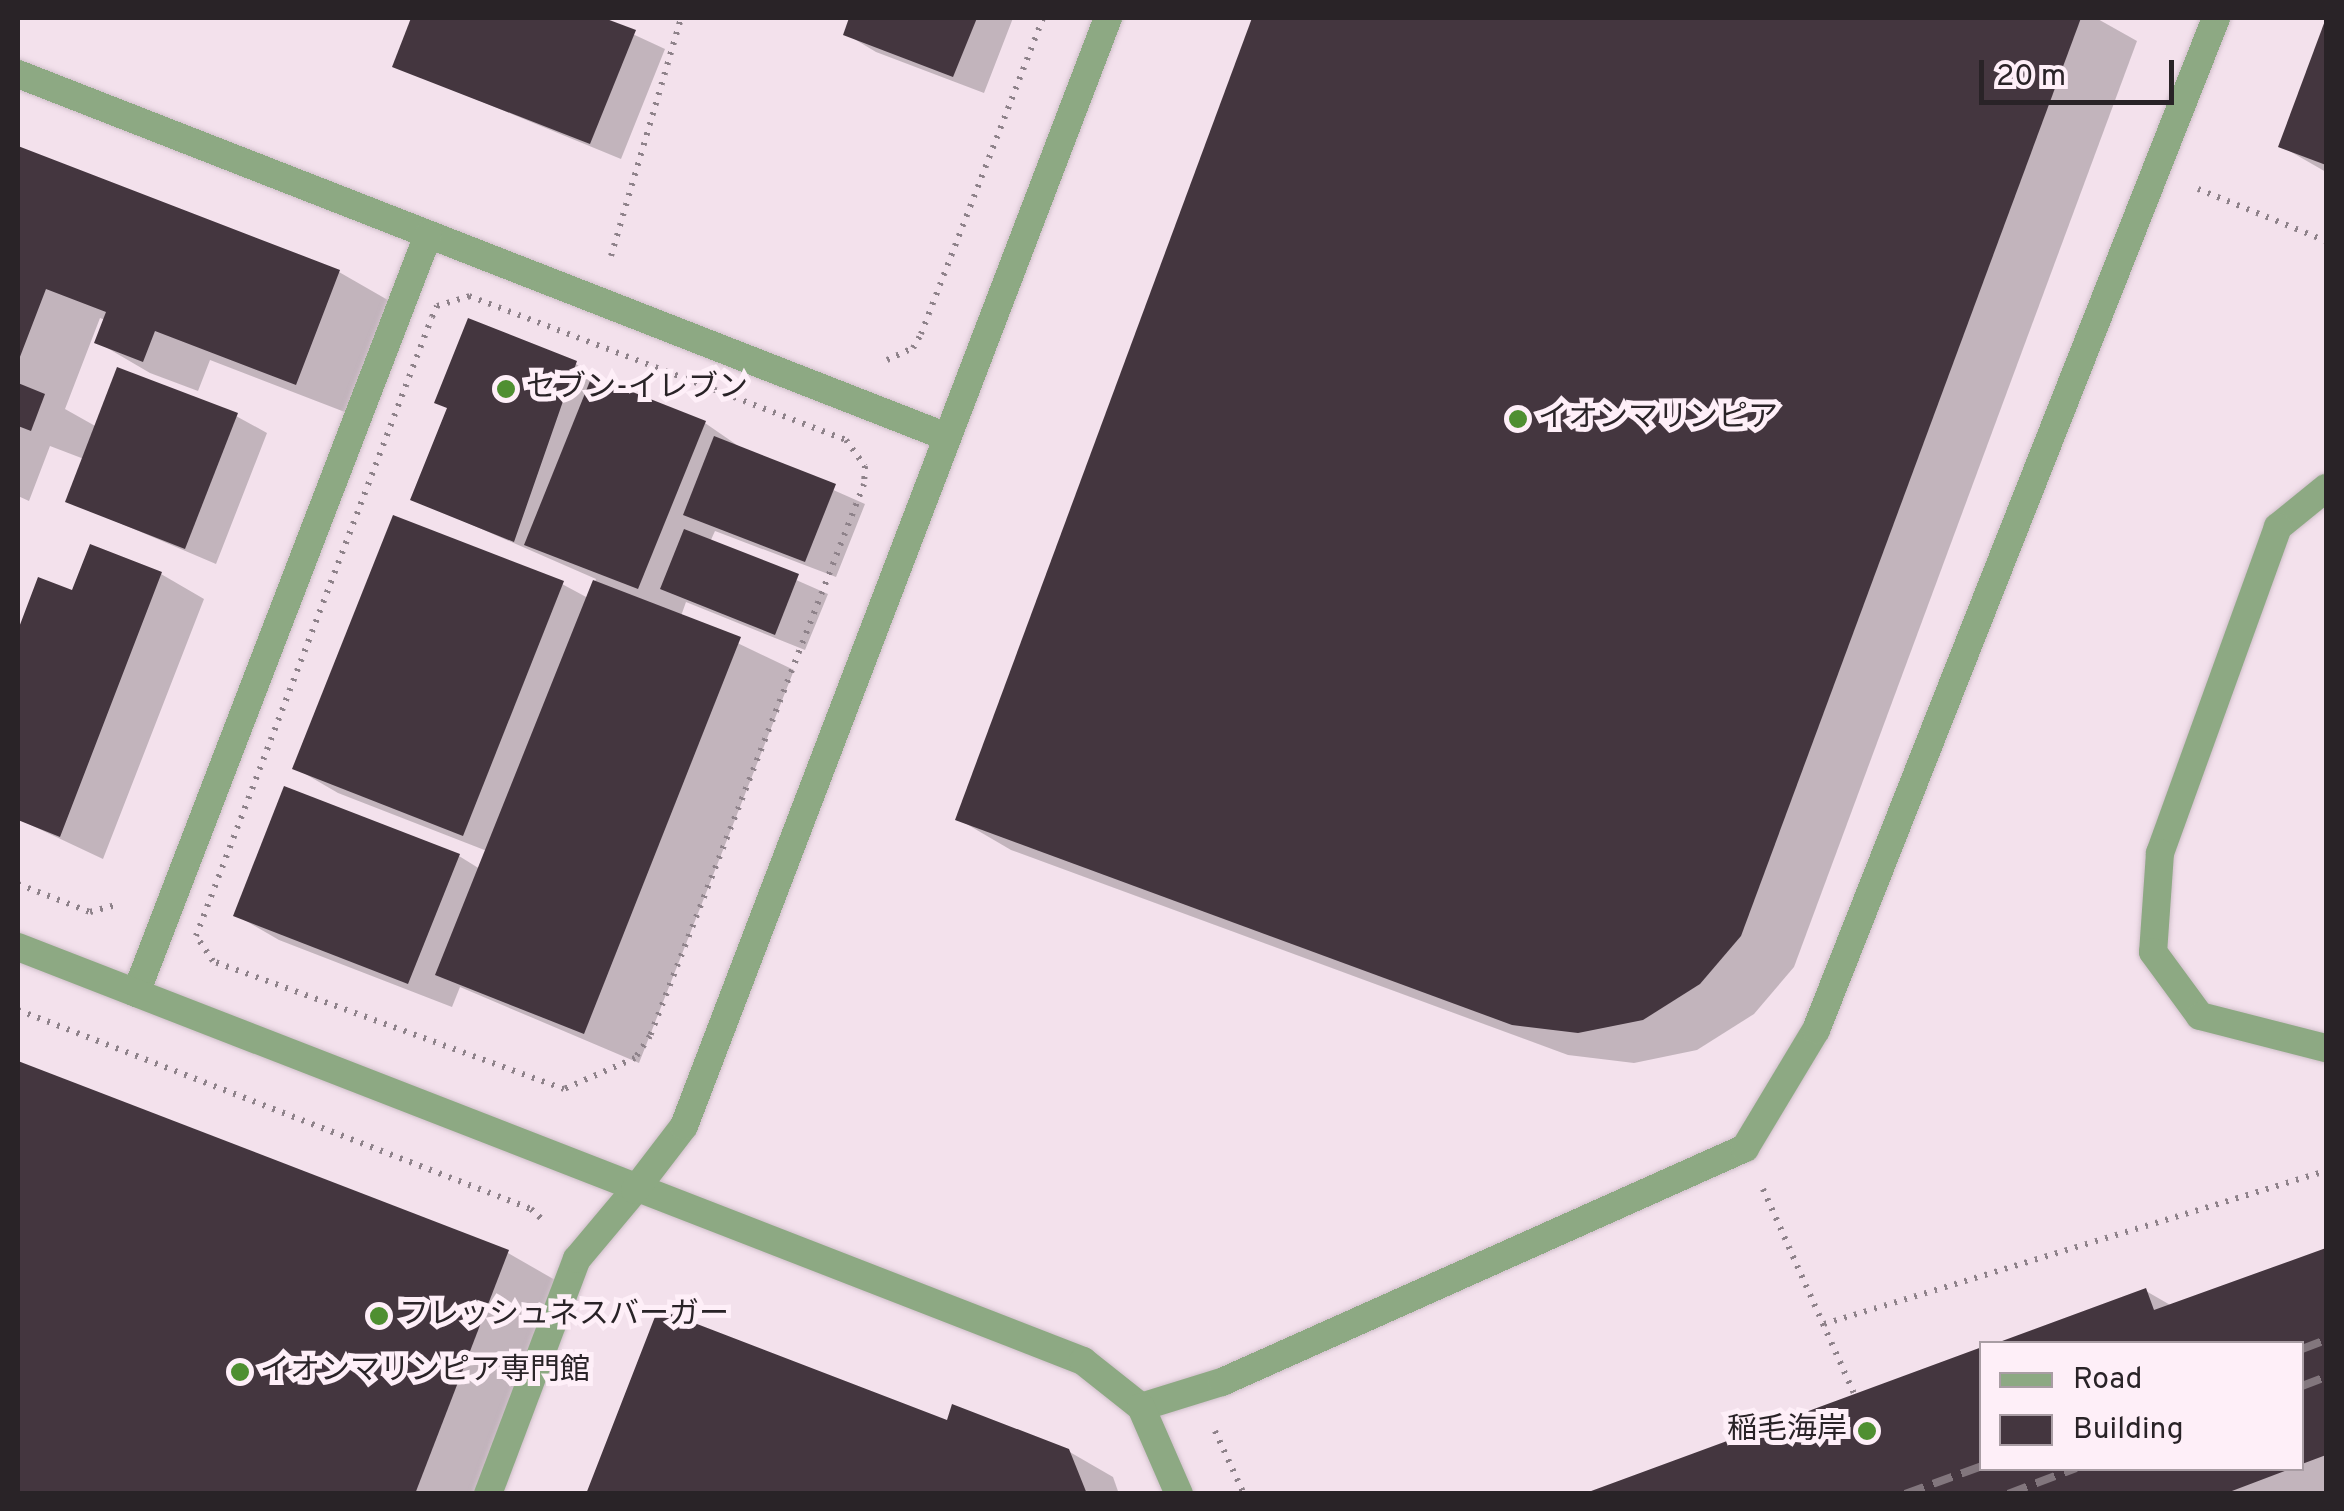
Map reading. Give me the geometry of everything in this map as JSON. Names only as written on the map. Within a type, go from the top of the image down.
[{"type":"street","points":[[488,1494],[576,1260],[684,1126],[1108,18]]},
{"type":"street","points":[[1142,1407],[1197,1390],[1694,1176],[1745,1148],[1816,1030],[2216,18]]},
{"type":"street","points":[[18,74],[947,437]]},
{"type":"street","points":[[136,993],[428,235]]},
{"type":"street","points":[[2326,488],[2278,527],[2160,853],[2152,952],[2200,1016],[2326,1048]]},
{"type":"street","points":[[18,947],[1083,1361],[1142,1407],[1180,1494]]},
{"type":"path","points":[[611,257],[681,18]]},
{"type":"path","points":[[874,359],[913,348],[921,334],[1043,18]]},
{"type":"path","points":[[2156,172],[2326,241]]},
{"type":"path","points":[[592,250],[629,264]]},
{"type":"path","points":[[469,296],[846,440],[864,466],[864,484],[650,1036],[636,1058],[564,1088],[213,961],[196,936],[432,317],[437,306],[469,296]]},
{"type":"path","points":[[18,1010],[532,1209]]},
{"type":"path","points":[[1745,1148],[1854,1394]]},
{"type":"path","points":[[1824,1324],[2326,1171]]},
{"type":"path","points":[[1197,1390],[1244,1494]]},
{"type":"building","points":[[411,18],[604,18],[636,30],[590,144],[392,67]]},
{"type":"building","points":[[849,18],[977,18],[953,77],[843,35]]},
{"type":"building","name":"イオンマリンピア","points":[[1252,18],[2081,18],[1741,936],[1700,984],[1643,1020],[1578,1033],[1512,1025],[955,820]]},
{"type":"building","points":[[2326,18],[2326,165],[2278,147]]},
{"type":"building","points":[[18,146],[340,270],[296,385],[155,331],[143,362],[94,343],[106,312],[46,289],[18,362]]},
{"type":"building","points":[[468,318],[577,361],[514,542],[410,500],[447,408],[434,403]]},
{"type":"building","points":[[117,367],[238,413],[185,549],[65,502]]},
{"type":"building","points":[[592,376],[706,421],[638,589],[524,545]]},
{"type":"building","points":[[18,383],[45,394],[31,431],[18,426]]},
{"type":"building","points":[[714,436],[836,484],[805,562],[683,515]]},
{"type":"building","points":[[393,515],[564,581],[463,836],[292,769]]},
{"type":"building","points":[[684,529],[799,574],[775,635],[660,589]]},
{"type":"building","points":[[90,544],[162,572],[60,837],[18,820],[18,630],[38,577],[72,590]]},
{"type":"building","points":[[593,580],[741,637],[584,1034],[435,975]]},
{"type":"building","points":[[284,786],[460,854],[408,984],[233,916]]},
{"type":"building","name":"イオンマリンピア専門館","points":[[18,1061],[509,1250],[415,1494],[18,1494]]},
{"type":"building","points":[[2326,1248],[2326,1455],[2304,1463],[2304,1341],[2002,1341],[2146,1288],[2154,1310]]},
{"type":"building","points":[[658,1309],[947,1420],[952,1404],[1069,1449],[1087,1494],[586,1494]]},
{"type":"building","name":"稲毛海岸","points":[[1979,1348],[1979,1471],[2285,1471],[2224,1494],[1583,1494]]},
{"type":"railway","points":[[2304,1348],[2326,1340]]},
{"type":"railway","points":[[2304,1385],[2326,1377]]},
{"type":"railway","points":[[1905,1494],[1979,1467]]},
{"type":"railway","points":[[2008,1494],[2068,1471]]},
{"type":"place","name":"セブン-イレブン","points":[[506,389]]},
{"type":"place","name":"イオンマリンピア","points":[[1518,419]]},
{"type":"place","name":"フレッシュネスバーガー","points":[[379,1316]]},
{"type":"place","name":"イオンマリンピア専門館","points":[[240,1372]]},
{"type":"place","name":"稲毛海岸","points":[[1867,1431]]}]
